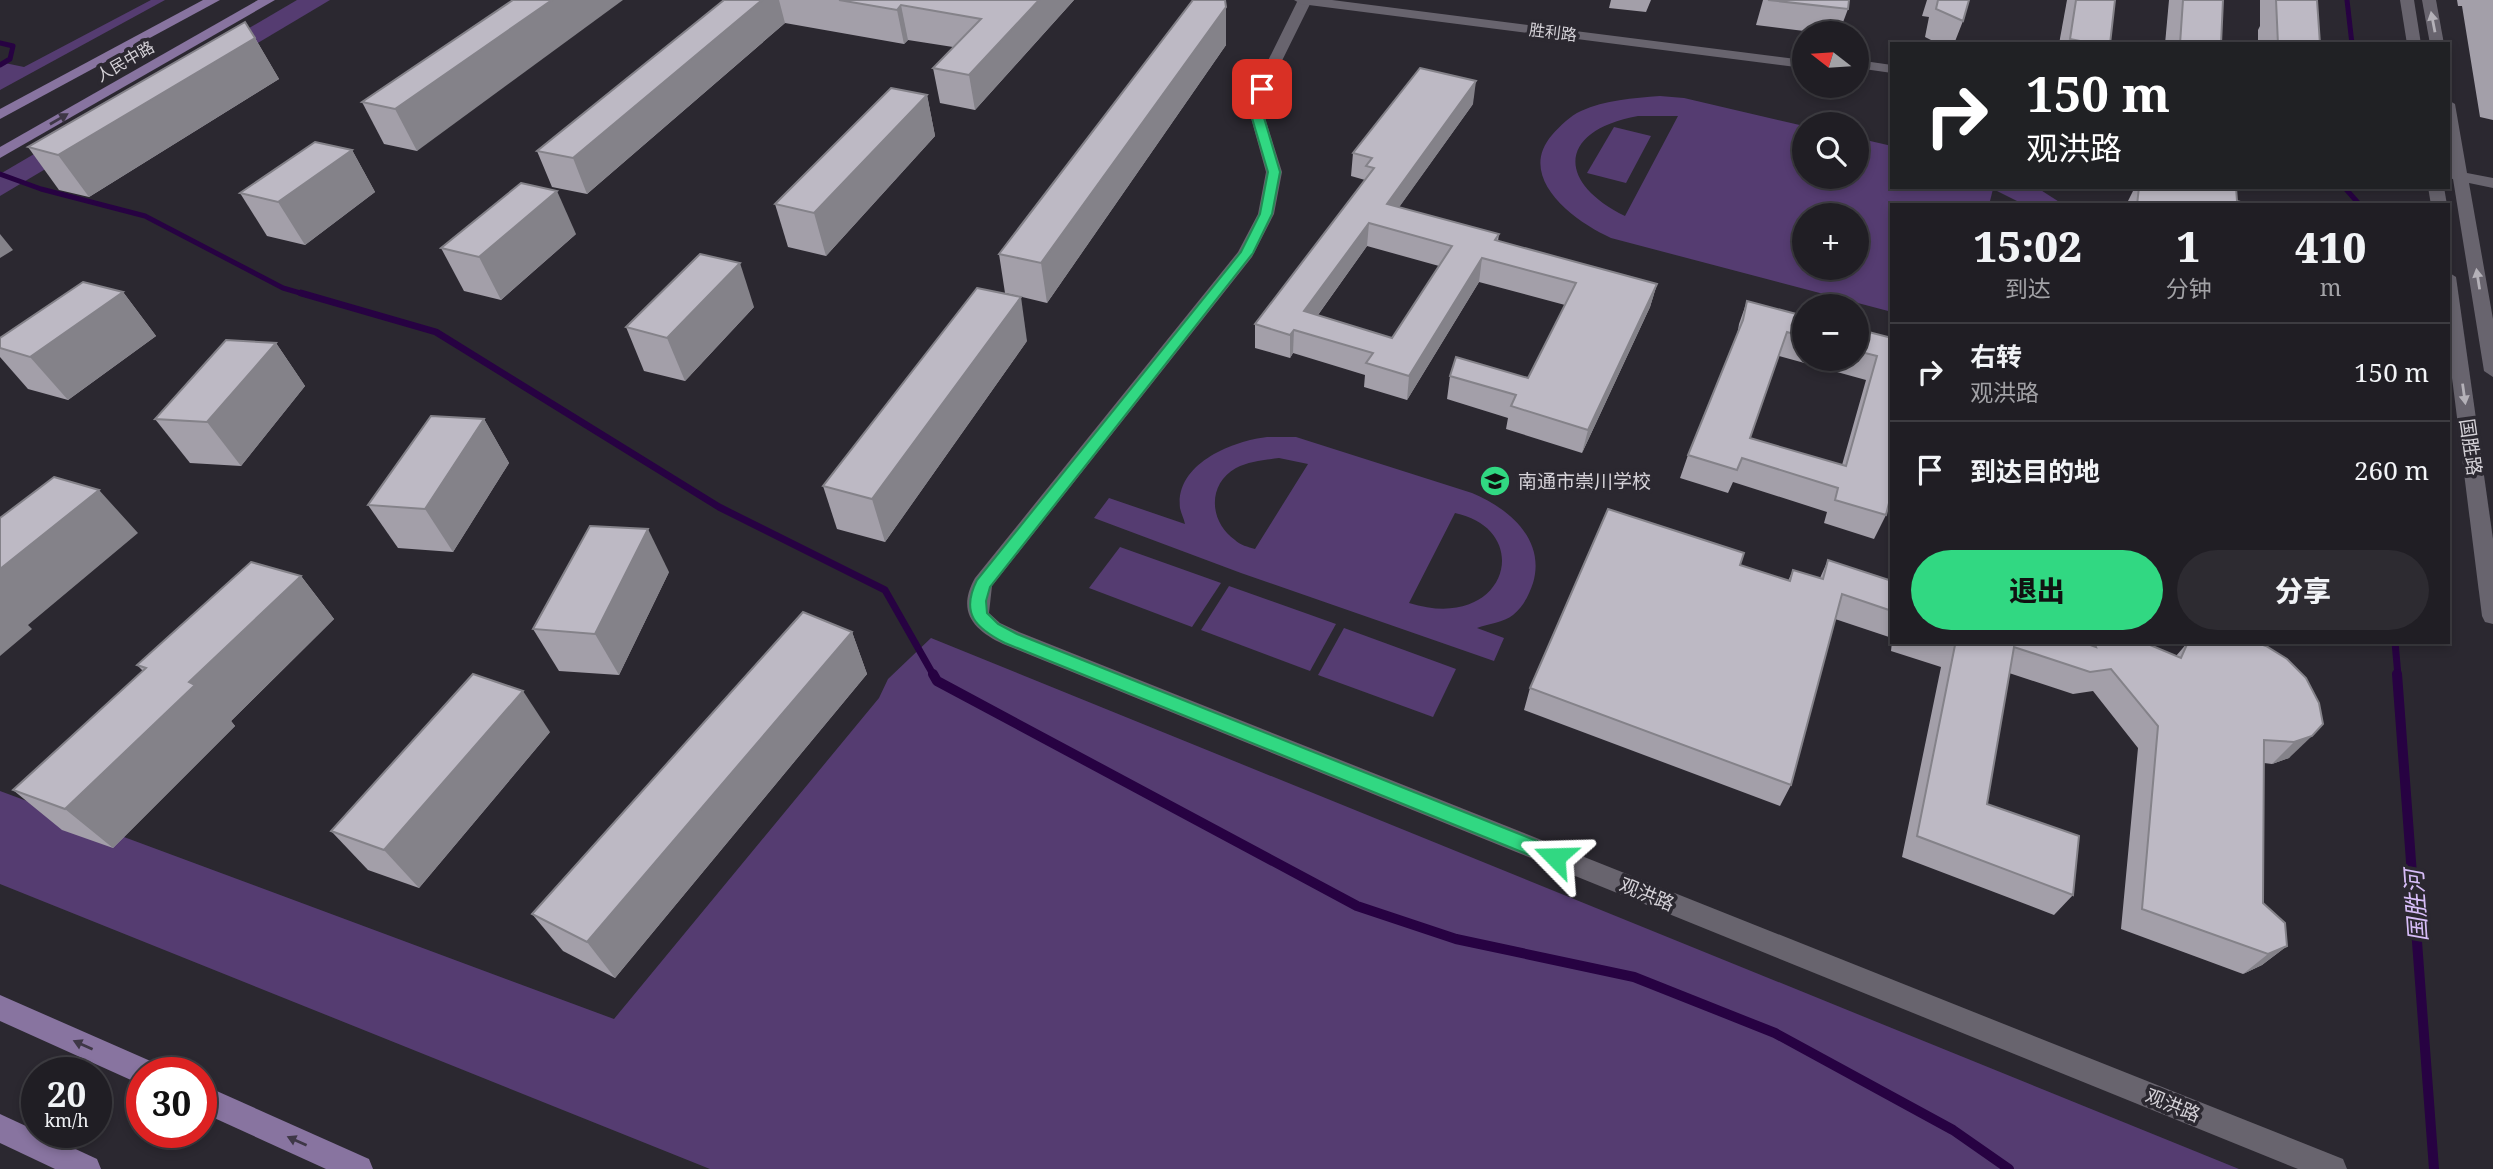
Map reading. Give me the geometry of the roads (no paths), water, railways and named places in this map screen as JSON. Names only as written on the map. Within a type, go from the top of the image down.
[{"type":"main road","name":"人民中路","points":[[0,115],[213,0]]},
{"type":"main road","name":"人民中路","points":[[0,153],[268,0]]},
{"type":"main road","points":[[0,1008],[126,1064]]},
{"type":"main road","points":[[217,1105],[359,1169]]},
{"type":"main road","points":[[0,1128],[87,1169]]},
{"type":"street","name":"胜利路","points":[[1304,0],[1792,62]]},
{"type":"street","name":"观洪路","points":[[1304,0],[1262,89],[1256,111],[1274,172],[1266,214],[1246,253],[982,584],[978,601],[979,616],[992,629],[1011,638],[2333,1169]]},
{"type":"street","name":"胜利路","points":[[1371,0],[1792,55]]},
{"type":"street","points":[[2407,0],[2414,42]]},
{"type":"street","points":[[2429,0],[2437,42]]},
{"type":"street","points":[[1869,66],[1890,69]]},
{"type":"street","points":[[1869,72],[1890,75]]},
{"type":"street","points":[[2450,126],[2455,180],[2493,370]]},
{"type":"street","points":[[2455,180],[2493,183]]},
{"type":"street","points":[[2455,180],[2493,193]]},
{"type":"street","name":"国胜路","points":[[2450,292],[2493,616]]},
{"type":"waterway","name":"国胜河","points":[[2347,0],[2352,42]]},
{"type":"waterway","points":[[0,43],[13,46],[10,59],[0,65]]},
{"type":"waterway","points":[[0,174],[41,189],[145,216],[283,288],[307,295]]},
{"type":"waterway","name":"国胜河","points":[[2346,189],[2358,203]]},
{"type":"waterway","points":[[301,293],[436,332],[719,507],[885,590],[934,676]]},
{"type":"waterway","name":"国胜河","points":[[2395,644],[2398,676]]},
{"type":"waterway","points":[[933,674],[937,681],[1357,906],[1456,939],[1634,977],[1775,1033],[1953,1130],[2009,1169]]},
{"type":"waterway","name":"国胜河","points":[[2397,674],[2434,1169]]},
{"type":"place","name":"南通市崇川学校","points":[[1495,481]]}]
